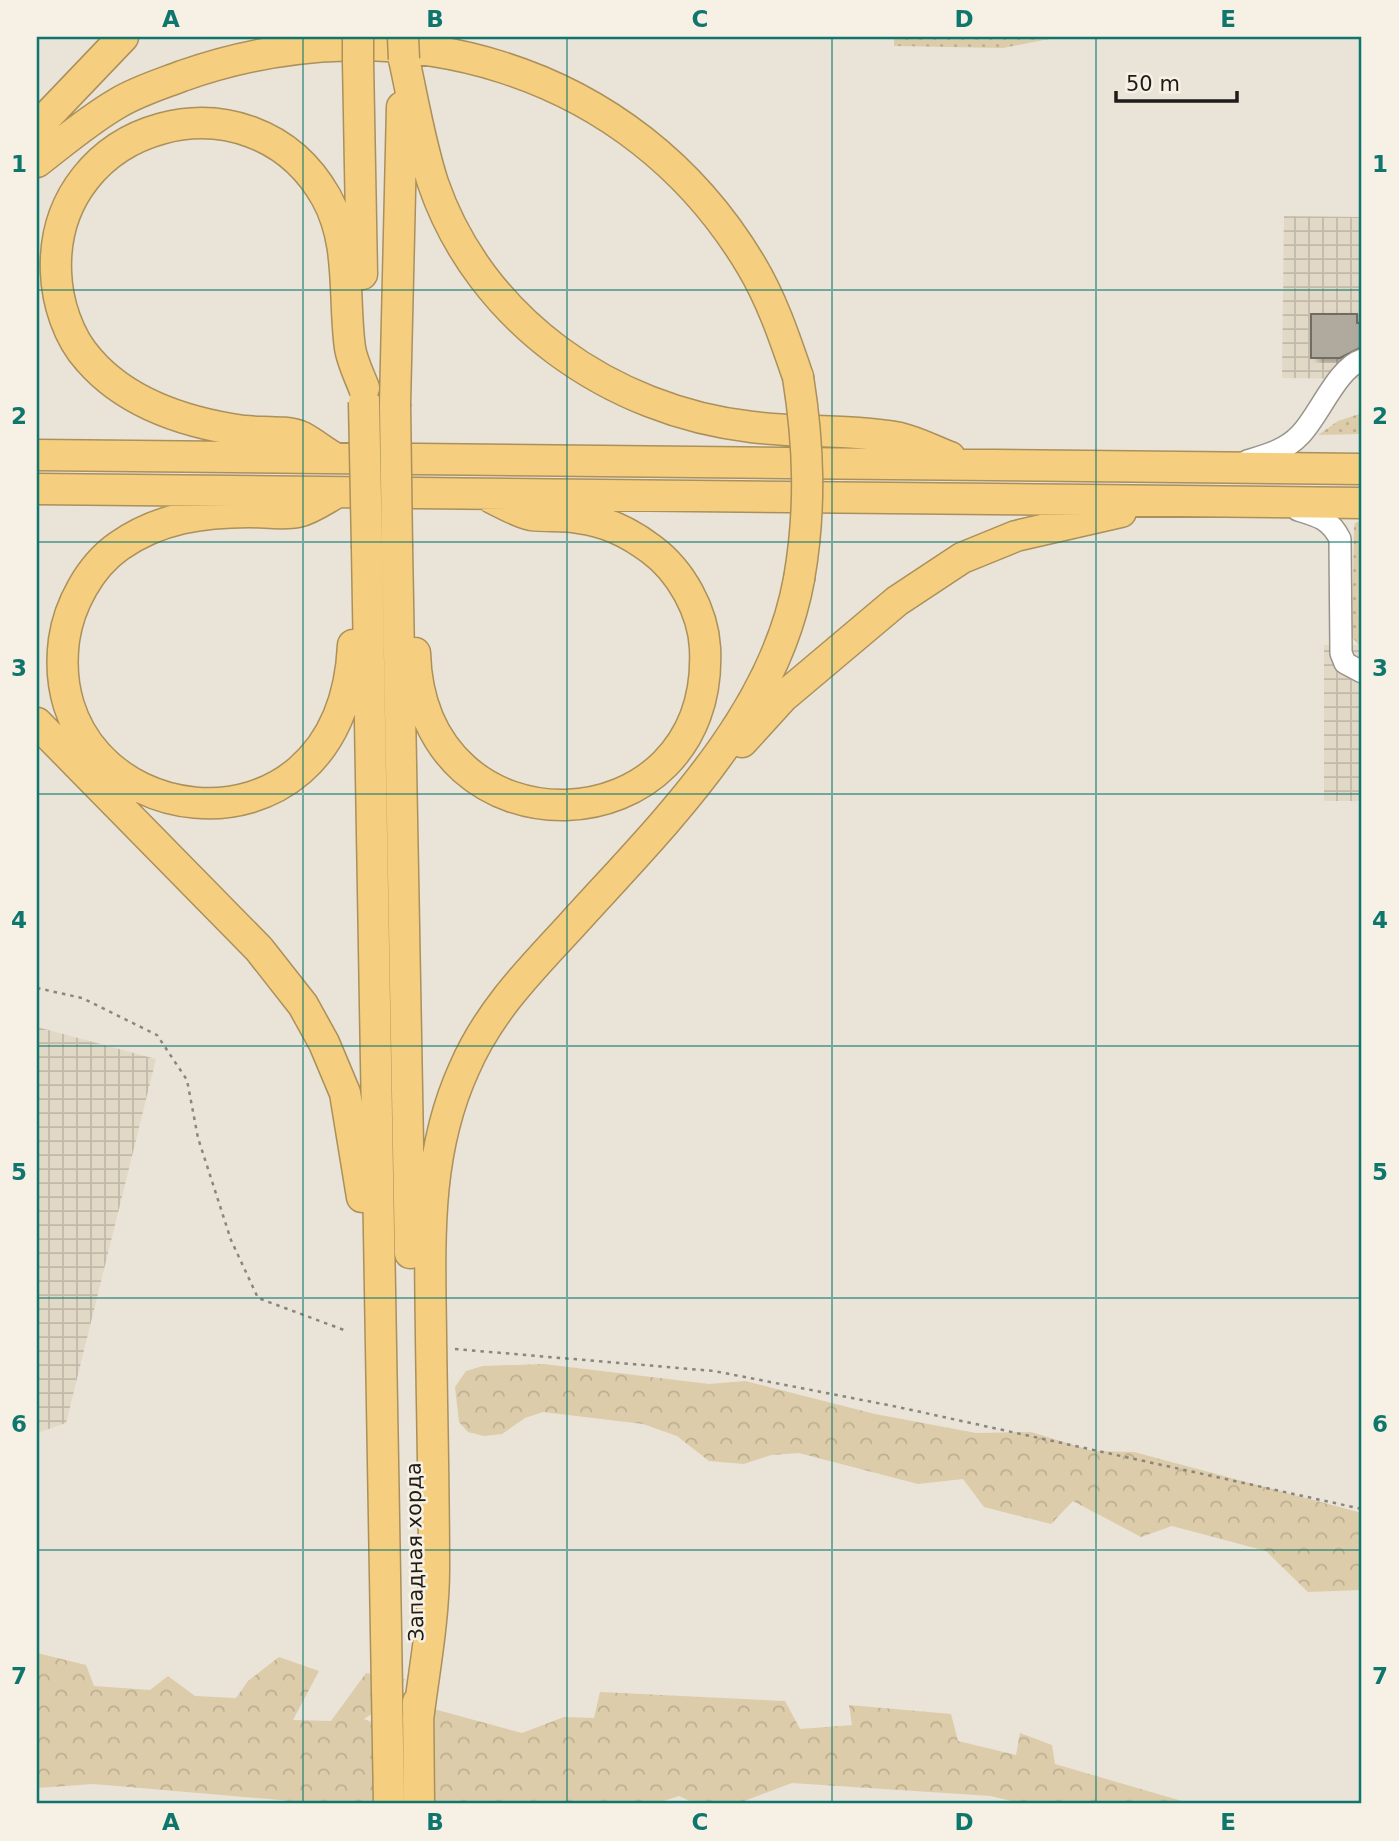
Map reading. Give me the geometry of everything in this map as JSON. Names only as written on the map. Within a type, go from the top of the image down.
[{"type":"highway","points":[[37,127],[123,37]]},
{"type":"highway","points":[[37,162],[119,102],[211,64],[254,50],[300,42],[374,38],[463,49],[536,74],[569,90],[621,120],[656,148],[707,201],[752,266],[770,302],[797,377],[807,438],[809,485],[805,543],[799,579],[782,639],[759,689],[724,746],[675,808],[488,1020],[464,1068],[445,1116],[435,1162],[429,1220],[435,1574],[418,1720]]},
{"type":"highway","points":[[403,48],[433,184],[454,231],[495,292],[547,344],[606,382],[638,398],[674,411],[751,427],[901,438],[967,463]]},
{"type":"highway","name":"Западная хорда","points":[[403,48],[395,404],[419,1804]]},
{"type":"highway","name":"Западная хорда","points":[[358,49],[390,1804]]},
{"type":"highway","points":[[334,457],[300,436],[207,425],[172,415],[141,401],[89,360],[73,337],[57,289],[56,259],[60,231],[75,194],[107,156],[129,141],[158,128],[205,122],[228,124],[271,141],[289,153],[318,183],[336,219],[343,245],[350,350],[364,395]]},
{"type":"highway","points":[[37,455],[1362,469]]},
{"type":"highway","points":[[37,489],[1362,503]]},
{"type":"highway","points":[[340,491],[299,512],[225,512],[162,523],[116,548],[101,562],[77,599],[67,624],[63,652],[68,698],[76,721],[91,746],[120,775],[140,788],[187,803],[234,802],[282,783],[315,756],[343,709],[351,676],[355,595],[367,548]]},
{"type":"highway","points":[[397,547],[412,587],[415,659],[424,707],[438,736],[463,767],[501,794],[544,805],[586,804],[625,792],[644,780],[681,744],[694,720],[704,687],[705,642],[701,623],[687,591],[654,550],[621,530],[580,518],[532,515],[479,493]]},
{"type":"highway","points":[[724,746],[743,742],[783,697],[897,601],[962,558],[1016,536],[1168,501]]},
{"type":"highway","points":[[37,723],[259,949],[303,1005],[324,1043],[345,1093],[358,1159],[365,1217],[376,1695],[389,1771]]},
{"type":"lane","points":[[1228,468],[1282,450],[1295,440],[1347,369],[1362,360]]},
{"type":"lane","points":[[1269,502],[1324,517],[1334,527],[1340,539],[1341,653],[1345,663],[1362,673]]},
{"type":"path","points":[[37,988],[82,998],[157,1035],[187,1080],[198,1138],[227,1227],[258,1298],[344,1330]]},
{"type":"path","points":[[455,1349],[714,1371],[898,1407],[1362,1509]]},
{"type":"shaded area","points":[[1284,216],[1362,217],[1362,379],[1282,378]]},
{"type":"shaded area","points":[[1324,645],[1362,645],[1362,801],[1324,801]]},
{"type":"shaded area","points":[[37,1027],[156,1059],[66,1423],[37,1433]]},
{"type":"green space","points":[[894,37],[1059,37],[1003,48],[894,46]]},
{"type":"green space","points":[[1362,413],[1362,434],[1318,435],[1338,421]]},
{"type":"green space","points":[[1362,520],[1361,648],[1352,637],[1354,528],[1355,523]]},
{"type":"green space","points":[[544,1364],[709,1384],[745,1381],[875,1414],[976,1433],[1031,1432],[1093,1451],[1134,1452],[1362,1513],[1362,1590],[1308,1592],[1266,1551],[1172,1526],[1141,1537],[1073,1501],[1051,1524],[984,1507],[963,1479],[918,1484],[799,1453],[771,1455],[744,1464],[709,1461],[677,1436],[643,1424],[543,1412],[525,1418],[502,1434],[484,1436],[468,1432],[459,1422],[455,1387],[466,1371],[483,1366]]},
{"type":"green space","points":[[37,1653],[86,1665],[94,1686],[150,1690],[168,1676],[195,1696],[236,1698],[248,1681],[279,1657],[319,1671],[293,1720],[331,1721],[366,1673],[405,1679],[395,1698],[364,1719],[407,1736],[419,1705],[522,1733],[564,1717],[594,1718],[600,1692],[785,1701],[800,1729],[852,1725],[849,1705],[951,1714],[958,1741],[1016,1755],[1020,1733],[1052,1745],[1055,1764],[1192,1804],[1023,1804],[991,1796],[792,1783],[736,1804],[696,1804],[679,1796],[654,1804],[327,1804],[94,1784],[37,1788]]},
{"type":"building","points":[[1311,314],[1357,314],[1357,323],[1362,323],[1362,347],[1340,358],[1311,358]]}]
